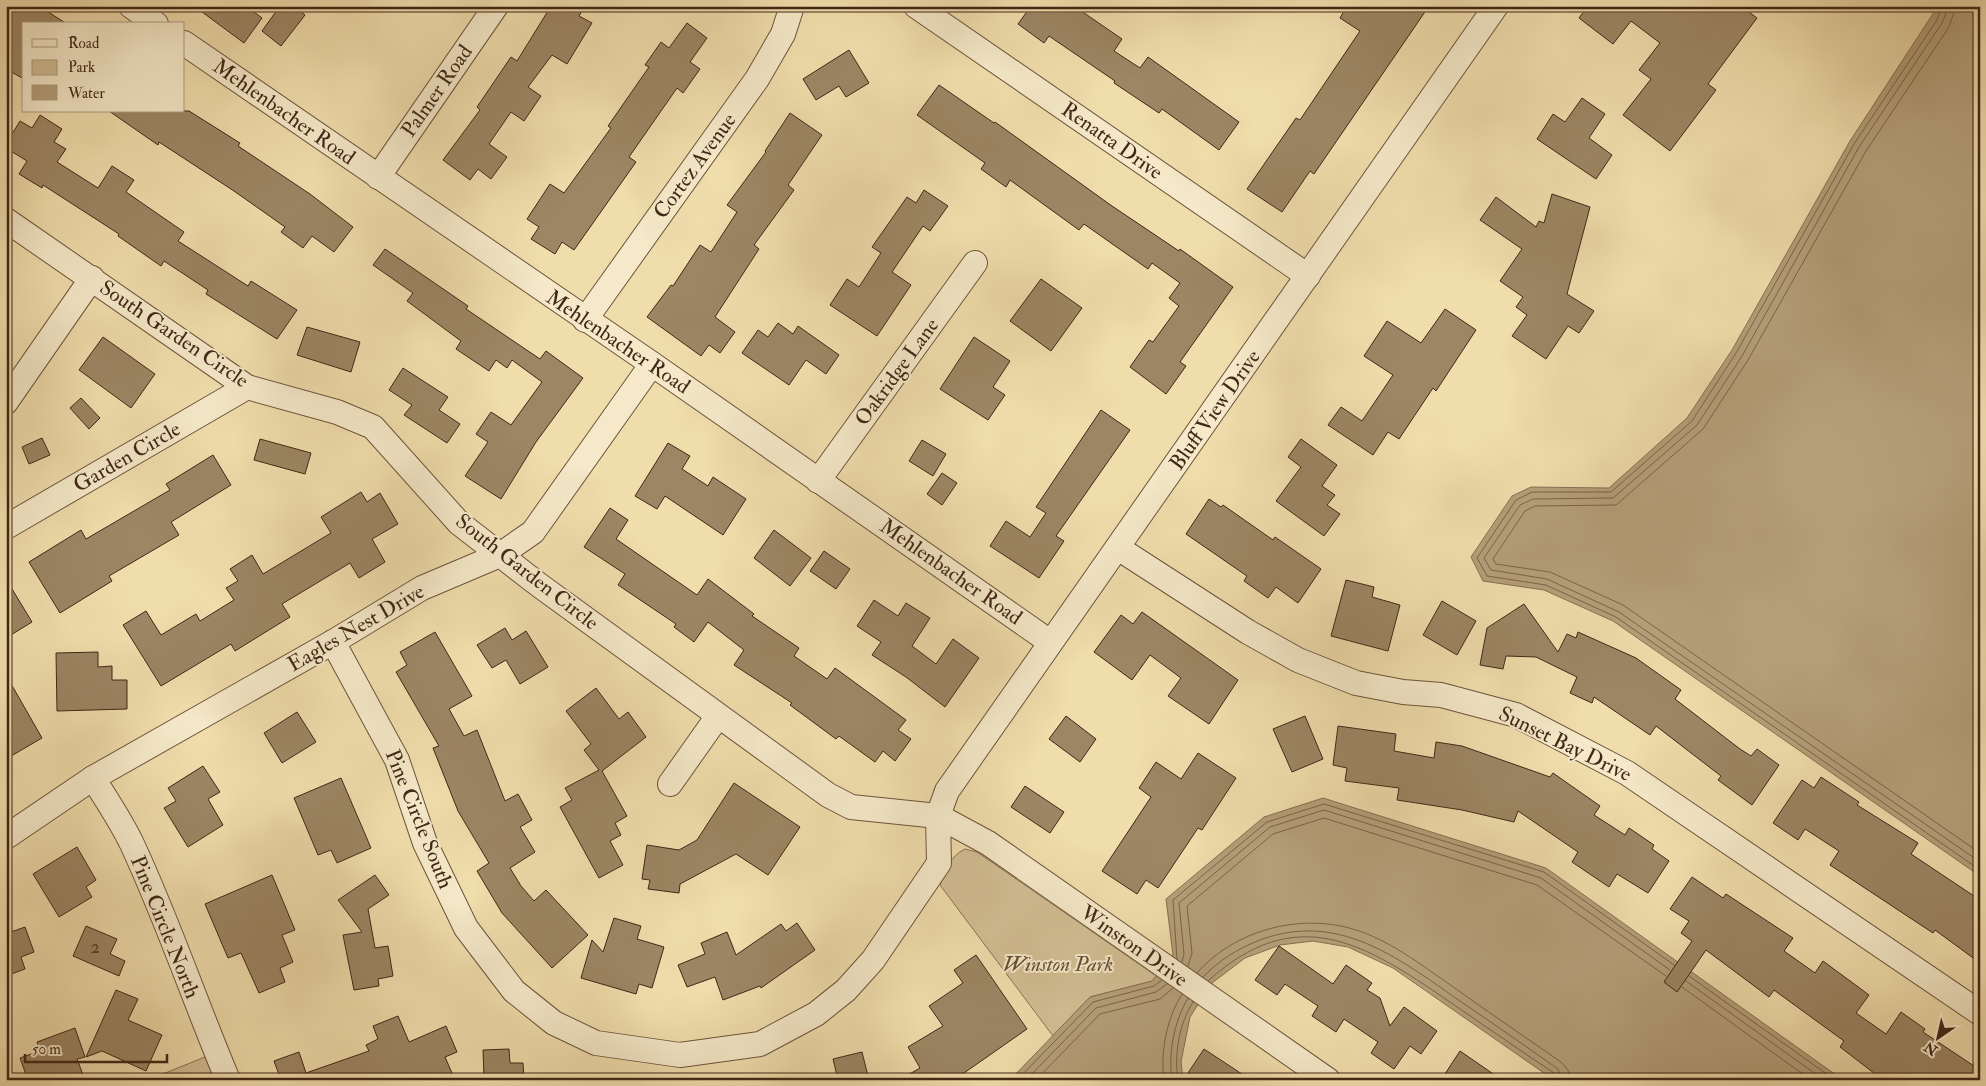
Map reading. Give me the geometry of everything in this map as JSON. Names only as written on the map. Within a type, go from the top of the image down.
[{"type":"street","points":[[131,6],[153,22]]},
{"type":"street","name":"Palmer Road","points":[[378,177],[496,6]]},
{"type":"street","name":"Cortez Avenue","points":[[585,320],[757,79],[783,34],[792,6]]},
{"type":"street","name":"Renatta Drive","points":[[916,6],[1308,276]]},
{"type":"street","name":"Bluff View Drive","points":[[938,816],[947,791],[1308,276],[1492,8]]},
{"type":"street","name":"Mehlenbacher Road","points":[[185,44],[585,320],[652,364],[1050,642]]},
{"type":"street","name":"South Garden Circle","points":[[6,220],[247,387],[337,412],[373,427],[460,523],[500,555],[828,795],[852,807],[938,816]]},
{"type":"street","name":"Oakridge Lane","points":[[818,481],[975,263]]},
{"type":"street","points":[[6,402],[92,278]]},
{"type":"street","name":"Eagles Nest Drive","points":[[6,838],[93,778],[333,642],[422,588],[500,555],[533,532],[652,364]]},
{"type":"street","name":"Garden Circle","points":[[6,527],[247,387]]},
{"type":"street","name":"Sunset Bay Drive","points":[[1118,548],[1248,632],[1298,660],[1356,683],[1403,692],[1441,695],[1516,714],[1628,773],[1980,1013]]},
{"type":"street","name":"Pine Circle South","points":[[333,642],[397,760],[425,843],[466,928],[514,991],[554,1023],[596,1043],[680,1055],[742,1047],[760,1044],[816,1014],[846,990],[873,960],[939,862],[938,816]]},
{"type":"street","points":[[670,784],[718,716]]},
{"type":"street","name":"Pine Circle North","points":[[93,778],[131,842],[171,932],[203,1022],[228,1080]]},
{"type":"street","name":"Winston Drive","points":[[938,816],[988,843],[1328,1080]]},
{"type":"green space","name":"Winston Park","points":[[965,849],[977,852],[1158,977],[1153,981],[1090,997],[1053,1036],[940,885],[952,860]]},
{"type":"green space","points":[[205,1057],[216,1080],[148,1080]]},
{"type":"water","points":[[1938,6],[1980,6],[1980,876],[1613,621],[1544,590],[1483,581],[1471,557],[1512,496],[1531,487],[1609,488],[1687,418],[1732,350],[1850,141]]},
{"type":"water","points":[[1323,798],[1546,868],[1843,1080],[1554,1080],[1393,968],[1348,947],[1313,941],[1280,945],[1245,958],[1212,983],[1190,1017],[1181,1062],[1183,1080],[1010,1080],[1090,997],[1152,981],[1173,955],[1166,899],[1264,817]]},
{"type":"building","points":[[6,6],[39,6],[64,22],[22,22],[22,78],[6,69]]},
{"type":"building","points":[[194,6],[246,6],[262,18],[244,43]]},
{"type":"building","points":[[280,6],[294,6],[305,15],[281,46],[262,31]]},
{"type":"building","points":[[551,6],[585,6],[579,16],[592,23],[567,64],[552,55],[528,87],[541,96],[524,121],[511,112],[489,144],[507,157],[491,179],[478,169],[470,180],[443,160],[480,110],[477,107],[511,57],[517,61]]},
{"type":"building","points":[[1031,6],[1074,6],[1122,39],[1114,51],[1140,68],[1148,57],[1239,122],[1219,150],[1162,109],[1159,113],[1114,83],[1115,81],[1049,36],[1044,43],[1018,24]]},
{"type":"building","points":[[1347,6],[1429,6],[1314,174],[1310,171],[1282,212],[1247,189],[1296,118],[1300,120],[1360,31],[1340,18]]},
{"type":"building","points":[[1588,6],[1741,6],[1757,18],[1708,84],[1716,90],[1670,151],[1623,115],[1651,79],[1639,70],[1660,43],[1631,21],[1613,44],[1579,18]]},
{"type":"building","points":[[687,23],[707,38],[690,62],[700,69],[683,93],[677,88],[629,157],[636,162],[574,250],[562,242],[555,254],[531,239],[539,227],[527,219],[550,184],[564,193],[611,128],[608,126],[649,67],[645,65],[661,42],[669,48]]},
{"type":"building","points":[[849,50],[869,83],[846,97],[839,86],[816,100],[803,79]]},
{"type":"building","points":[[939,85],[995,122],[1112,206],[1179,251],[1180,249],[1233,287],[1180,362],[1186,366],[1166,394],[1130,367],[1149,340],[1153,342],[1179,306],[1169,298],[1180,283],[1152,263],[1148,269],[1084,224],[1079,230],[1010,180],[1006,187],[981,169],[985,163],[917,115]]},
{"type":"building","points":[[1582,98],[1605,114],[1589,138],[1612,155],[1596,179],[1537,139],[1553,114],[1565,122]]},
{"type":"building","points":[[189,111],[240,143],[238,146],[310,194],[353,227],[334,252],[312,236],[303,248],[281,232],[285,227],[159,142],[158,145],[110,112]]},
{"type":"building","points":[[790,113],[822,135],[788,185],[794,190],[754,245],[759,249],[715,317],[735,332],[720,353],[709,345],[701,356],[647,317],[671,285],[673,286],[700,245],[711,252],[737,212],[727,205],[766,152]]},
{"type":"building","points":[[40,115],[62,129],[54,142],[66,149],[57,162],[98,188],[112,166],[134,180],[126,192],[184,232],[178,241],[248,286],[251,281],[297,310],[277,339],[206,294],[208,290],[164,261],[161,266],[118,236],[119,234],[43,185],[42,188],[19,174],[27,161],[6,148],[6,144],[20,121],[32,128]]},
{"type":"building","points":[[924,190],[948,206],[930,231],[923,226],[892,272],[911,285],[877,336],[830,305],[847,279],[859,287],[881,253],[872,247],[907,197],[916,203]]},
{"type":"building","points":[[1552,194],[1590,207],[1567,294],[1594,311],[1579,333],[1568,326],[1546,359],[1512,336],[1527,315],[1516,307],[1523,297],[1500,281],[1522,249],[1480,220],[1496,197],[1536,227],[1539,221],[1544,223]]},
{"type":"building","points":[[385,249],[468,306],[466,309],[540,359],[546,351],[583,378],[536,442],[501,499],[465,476],[488,442],[476,434],[491,412],[511,425],[542,382],[512,360],[507,368],[496,360],[489,371],[456,349],[461,341],[407,301],[413,293],[373,265]]},
{"type":"building","points":[[1041,279],[1082,308],[1051,351],[1010,321]]},
{"type":"building","points":[[1445,309],[1476,330],[1436,391],[1433,388],[1399,439],[1388,432],[1373,455],[1328,425],[1341,407],[1362,421],[1393,375],[1364,356],[1387,321],[1421,343]]},
{"type":"building","points":[[778,323],[793,334],[798,326],[839,355],[826,374],[806,360],[789,385],[742,353],[758,330],[768,337]]},
{"type":"building","points":[[307,327],[360,342],[351,372],[297,355]]},
{"type":"building","points":[[103,337],[155,374],[131,408],[79,370]]},
{"type":"building","points":[[974,337],[1010,361],[993,387],[1005,395],[988,420],[940,389]]},
{"type":"building","points":[[403,368],[448,397],[439,410],[460,424],[447,443],[404,415],[412,405],[389,390]]},
{"type":"building","points":[[81,398],[100,418],[89,429],[70,408]]},
{"type":"building","points":[[1101,410],[1130,430],[1056,536],[1064,541],[1039,578],[990,546],[1006,521],[1030,537],[1046,513],[1036,507]]},
{"type":"building","points":[[42,438],[50,455],[29,464],[22,447]]},
{"type":"building","points":[[260,439],[311,453],[305,474],[254,460]]},
{"type":"building","points":[[1301,439],[1337,465],[1322,486],[1335,495],[1327,505],[1340,514],[1324,536],[1276,501],[1301,467],[1288,457]]},
{"type":"building","points":[[922,440],[946,454],[933,476],[909,461]]},
{"type":"building","points":[[668,443],[690,456],[682,469],[708,486],[713,477],[746,499],[723,535],[665,496],[657,509],[635,496]]},
{"type":"building","points":[[213,455],[231,485],[171,522],[179,535],[109,576],[112,581],[60,613],[29,562],[81,530],[86,539],[170,490],[166,484]]},
{"type":"building","points":[[942,473],[957,483],[942,505],[927,494]]},
{"type":"building","points":[[361,492],[367,502],[380,493],[398,524],[372,539],[385,562],[359,578],[350,563],[282,604],[290,617],[235,651],[231,644],[161,686],[123,625],[146,611],[161,635],[196,614],[200,621],[234,600],[226,588],[238,581],[230,569],[252,555],[263,574],[331,533],[321,517]]},
{"type":"building","points":[[1209,499],[1221,507],[1223,505],[1273,540],[1275,537],[1321,569],[1298,603],[1276,587],[1268,598],[1244,581],[1247,576],[1186,534]]},
{"type":"building","points":[[610,508],[628,520],[616,539],[697,595],[708,579],[754,614],[752,616],[799,648],[794,656],[827,679],[835,668],[906,720],[898,730],[911,739],[895,761],[883,751],[875,762],[839,736],[836,739],[790,705],[792,703],[734,665],[744,650],[708,622],[694,642],[674,627],[676,624],[618,585],[625,574],[584,547]]},
{"type":"building","points":[[774,530],[811,558],[790,586],[754,558]]},
{"type":"building","points":[[824,551],[850,569],[836,589],[810,571]]},
{"type":"building","points":[[6,579],[32,622],[6,638]]},
{"type":"building","points":[[1346,580],[1374,587],[1372,597],[1400,605],[1388,651],[1331,636]]},
{"type":"building","points":[[874,600],[898,616],[906,603],[930,618],[912,646],[936,664],[953,639],[979,658],[945,707],[906,677],[872,655],[881,642],[857,626]]},
{"type":"building","points":[[1442,601],[1476,621],[1457,655],[1423,635]]},
{"type":"building","points":[[1524,604],[1558,652],[1567,634],[1576,638],[1578,632],[1636,658],[1681,690],[1675,699],[1740,749],[1751,756],[1757,749],[1779,765],[1752,805],[1718,780],[1721,776],[1656,726],[1650,735],[1594,697],[1592,703],[1570,693],[1577,677],[1536,657],[1506,656],[1503,669],[1480,665],[1487,628]]},
{"type":"building","points":[[1142,612],[1238,680],[1209,724],[1168,696],[1181,678],[1150,655],[1132,680],[1094,652],[1121,615],[1133,624]]},
{"type":"building","points":[[505,628],[512,640],[526,631],[548,667],[520,684],[506,660],[492,668],[477,645]]},
{"type":"building","points":[[435,632],[472,696],[449,709],[464,736],[477,730],[505,801],[518,794],[532,820],[520,827],[535,852],[510,868],[521,886],[534,901],[546,890],[588,935],[552,968],[502,913],[477,871],[489,863],[458,811],[433,748],[439,746],[396,672],[407,665],[400,652]]},
{"type":"building","points":[[98,652],[98,667],[112,666],[112,680],[127,680],[127,709],[57,711],[56,653]]},
{"type":"building","points":[[6,675],[42,738],[6,759]]},
{"type":"building","points":[[596,688],[619,719],[628,712],[646,737],[602,771],[627,816],[615,823],[621,835],[610,841],[623,865],[599,878],[560,807],[572,800],[565,788],[599,770],[584,750],[591,744],[566,711]]},
{"type":"building","points":[[297,712],[316,742],[282,763],[264,733]]},
{"type":"building","points":[[1066,716],[1096,739],[1080,762],[1049,739]]},
{"type":"building","points":[[1305,716],[1323,759],[1292,772],[1273,729]]},
{"type":"building","points":[[1338,726],[1396,734],[1394,751],[1434,758],[1436,742],[1462,746],[1550,777],[1553,773],[1600,806],[1594,815],[1625,835],[1629,828],[1654,845],[1652,849],[1669,861],[1648,893],[1617,874],[1609,887],[1572,862],[1578,852],[1518,811],[1514,822],[1462,810],[1397,800],[1399,788],[1345,781],[1347,768],[1333,765]]},
{"type":"building","points":[[1198,753],[1236,778],[1202,830],[1198,828],[1158,888],[1146,880],[1137,894],[1102,871],[1151,797],[1139,788],[1156,762],[1181,779]]},
{"type":"building","points":[[203,766],[220,792],[208,799],[223,825],[188,847],[164,808],[176,801],[168,788]]},
{"type":"building","points":[[1821,777],[1859,802],[1857,805],[1918,843],[1911,854],[1980,900],[1980,963],[1935,930],[1933,933],[1830,865],[1839,851],[1805,829],[1798,840],[1773,823],[1802,780],[1814,788]]},
{"type":"building","points":[[341,778],[371,848],[337,863],[331,850],[318,855],[294,798]]},
{"type":"building","points":[[734,783],[800,827],[768,875],[736,854],[680,884],[679,893],[648,889],[650,880],[642,879],[647,845],[679,850],[697,840]]},
{"type":"building","points":[[1025,786],[1064,812],[1050,833],[1011,807]]},
{"type":"building","points":[[77,847],[96,880],[86,887],[92,897],[59,917],[33,874]]},
{"type":"building","points":[[272,875],[295,930],[282,935],[293,962],[280,968],[285,982],[259,993],[241,953],[228,958],[205,904]]},
{"type":"building","points":[[375,875],[389,895],[368,909],[375,948],[388,946],[393,976],[378,979],[379,986],[354,990],[343,935],[362,932],[338,900]]},
{"type":"building","points":[[1692,877],[1723,898],[1726,894],[1793,938],[1784,951],[1815,973],[1823,961],[1869,995],[1856,1013],[1886,1034],[1901,1012],[1925,1029],[1923,1032],[1980,1070],[1980,1080],[1883,1080],[1840,1047],[1844,1041],[1774,990],[1769,997],[1706,950],[1677,992],[1664,982],[1692,941],[1681,933],[1689,921],[1670,909]]},
{"type":"building","points":[[614,918],[641,926],[637,939],[664,947],[652,988],[639,984],[636,994],[581,978],[592,940],[603,952]]},
{"type":"building","points":[[6,923],[11,932],[25,927],[34,952],[21,957],[25,969],[6,976]]},
{"type":"building","points":[[797,923],[815,950],[761,988],[760,986],[723,1000],[715,977],[687,987],[678,965],[705,954],[701,943],[727,932],[736,955],[781,924],[786,931]]},
{"type":"building","points":[[86,926],[117,939],[110,954],[125,961],[119,976],[73,956]]},
{"type":"building","points":[[1279,946],[1333,984],[1346,965],[1372,983],[1367,990],[1380,998],[1390,1026],[1404,1007],[1437,1031],[1421,1054],[1410,1046],[1394,1069],[1371,1053],[1378,1042],[1344,1019],[1336,1032],[1312,1016],[1318,1006],[1285,984],[1277,995],[1255,980]]},
{"type":"building","points":[[976,955],[1027,1029],[954,1080],[899,1080],[920,1068],[908,1047],[943,1026],[929,1006],[963,983],[954,970]]},
{"type":"building","points":[[116,990],[138,999],[128,1020],[162,1035],[146,1071],[102,1051],[86,1057]]},
{"type":"building","points":[[398,1016],[409,1042],[446,1026],[457,1052],[445,1057],[455,1080],[281,1080],[274,1061],[299,1052],[306,1073],[369,1051],[366,1045],[378,1039],[373,1026]]},
{"type":"building","points":[[75,1028],[85,1057],[77,1059],[85,1080],[28,1080],[20,1058],[40,1051],[37,1042]]},
{"type":"building","points":[[509,1049],[510,1063],[523,1063],[524,1080],[484,1078],[483,1050]]},
{"type":"building","points":[[1204,1049],[1251,1080],[1199,1080],[1188,1073]]},
{"type":"building","points":[[1460,1051],[1502,1080],[1441,1080]]},
{"type":"building","points":[[862,1052],[869,1080],[838,1080],[833,1059]]}]
